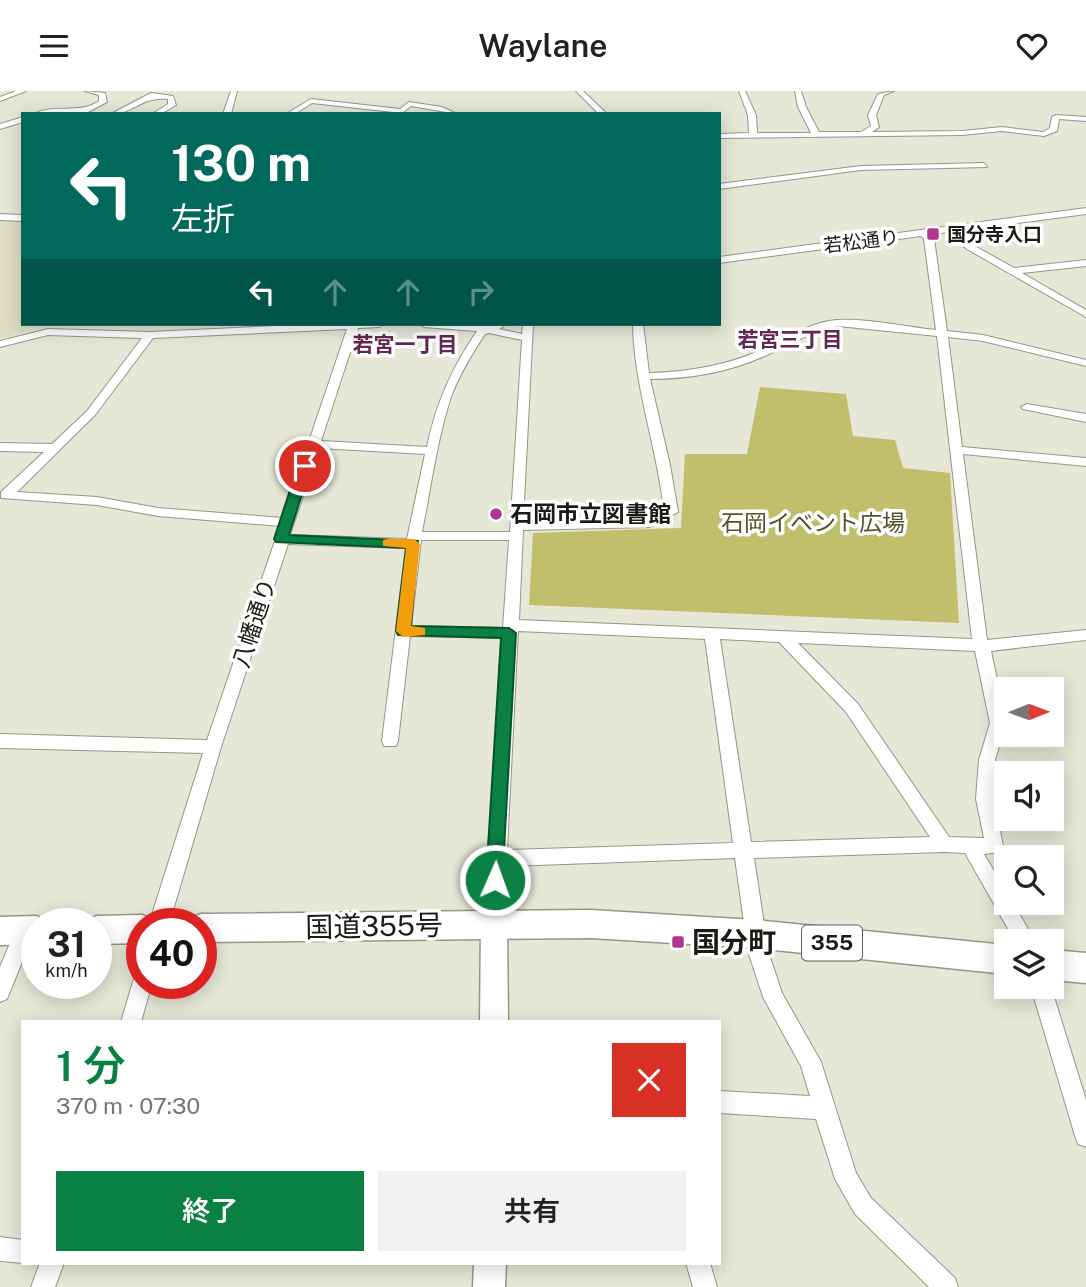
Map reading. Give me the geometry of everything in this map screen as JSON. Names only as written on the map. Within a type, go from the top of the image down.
[{"type":"highway","name":"国道355号","points":[[217,928],[591,924],[755,934],[994,959]]},
{"type":"highway","points":[[1064,966],[1086,968]]},
{"type":"main road","points":[[494,924],[494,1020]]},
{"type":"main road","points":[[489,1287],[490,1265]]},
{"type":"street","points":[[0,99],[23,91]]},
{"type":"street","points":[[41,112],[50,108],[88,111],[103,102],[103,94],[88,91]]},
{"type":"street","points":[[228,112],[234,91]]},
{"type":"street","points":[[579,91],[602,112]]},
{"type":"street","points":[[742,91],[752,115],[753,134]]},
{"type":"street","points":[[798,91],[802,107],[816,134]]},
{"type":"street","points":[[864,132],[875,127],[873,115],[881,94],[891,91]]},
{"type":"street","points":[[118,112],[151,95],[171,97],[172,106],[159,112]]},
{"type":"street","points":[[292,112],[311,101],[402,111],[409,104],[449,112]]},
{"type":"street","points":[[721,136],[864,132],[926,134],[1002,129],[1044,134],[1054,129],[1056,117],[1086,119]]},
{"type":"street","points":[[0,127],[21,120]]},
{"type":"street","points":[[721,187],[848,170],[984,165]]},
{"type":"street","name":"若松通り","points":[[721,260],[1086,211]]},
{"type":"street","points":[[0,217],[21,218]]},
{"type":"street","points":[[949,229],[970,247],[1086,314]]},
{"type":"street","points":[[496,858],[943,844],[994,846],[985,800],[987,760],[998,723],[985,655],[980,645],[929,239],[924,233]]},
{"type":"street","points":[[1014,271],[1086,263]]},
{"type":"street","points":[[644,376],[698,374],[731,365],[757,356],[823,324],[864,324],[983,338],[1086,363]]},
{"type":"street","points":[[32,334],[38,326]]},
{"type":"street","points":[[0,344],[32,334],[135,334],[146,329],[303,326]]},
{"type":"street","name":"八幡通り","points":[[164,908],[213,747],[353,326]]},
{"type":"street","points":[[450,326],[528,331],[494,924]]},
{"type":"street","points":[[390,741],[414,540],[446,395],[481,332],[495,326]]},
{"type":"street","points":[[281,539],[414,540],[649,523],[671,512],[662,454],[644,376],[638,326]]},
{"type":"street","points":[[146,329],[91,413],[6,495],[97,501],[158,512],[286,522]]},
{"type":"street","points":[[1027,407],[1086,418]]},
{"type":"street","points":[[312,444],[432,451]]},
{"type":"street","points":[[0,447],[52,448]]},
{"type":"street","points":[[957,450],[1086,462]]},
{"type":"street","points":[[403,631],[510,629],[980,645],[1035,643],[1086,635]]},
{"type":"street","points":[[712,634],[755,934],[773,997],[810,1062],[846,1179],[863,1206],[946,1287]]},
{"type":"street","points":[[783,637],[852,708],[903,780],[943,844]]},
{"type":"street","points":[[0,741],[213,747]]},
{"type":"street","points":[[970,846],[1018,929]]},
{"type":"street","points":[[0,992],[21,930]]},
{"type":"street","points":[[132,1020],[137,999]]},
{"type":"street","points":[[1045,999],[1086,1136]]},
{"type":"street","points":[[721,1102],[824,1108]]},
{"type":"street","points":[[0,1249],[21,1252]]},
{"type":"street","points":[[43,1287],[51,1265]]},
{"type":"street","points":[[699,1265],[705,1287]]},
{"type":"shaded area","points":[[0,219],[21,222],[21,326],[30,326],[26,332],[0,339]]},
{"type":"green space","name":"石岡イベント広場","points":[[760,387],[846,394],[853,436],[895,440],[903,468],[950,473],[959,623],[529,605],[533,533],[681,528],[685,454],[747,454]]},
{"type":"slow traffic","points":[[388,543],[414,544],[403,631],[420,632]]},
{"type":"place","name":"国分寺入口","points":[[933,234]]},
{"type":"place","name":"石岡市立図書館","points":[[496,514]]},
{"type":"place","name":"国分町","points":[[678,942]]},
{"type":"district","name":"若宮三丁目","points":[[790,340]]},
{"type":"district","name":"若宮一丁目","points":[[405,345]]},
{"type":"route","points":[[305,466],[281,539],[414,544],[403,631],[509,633],[495,880]]}]
